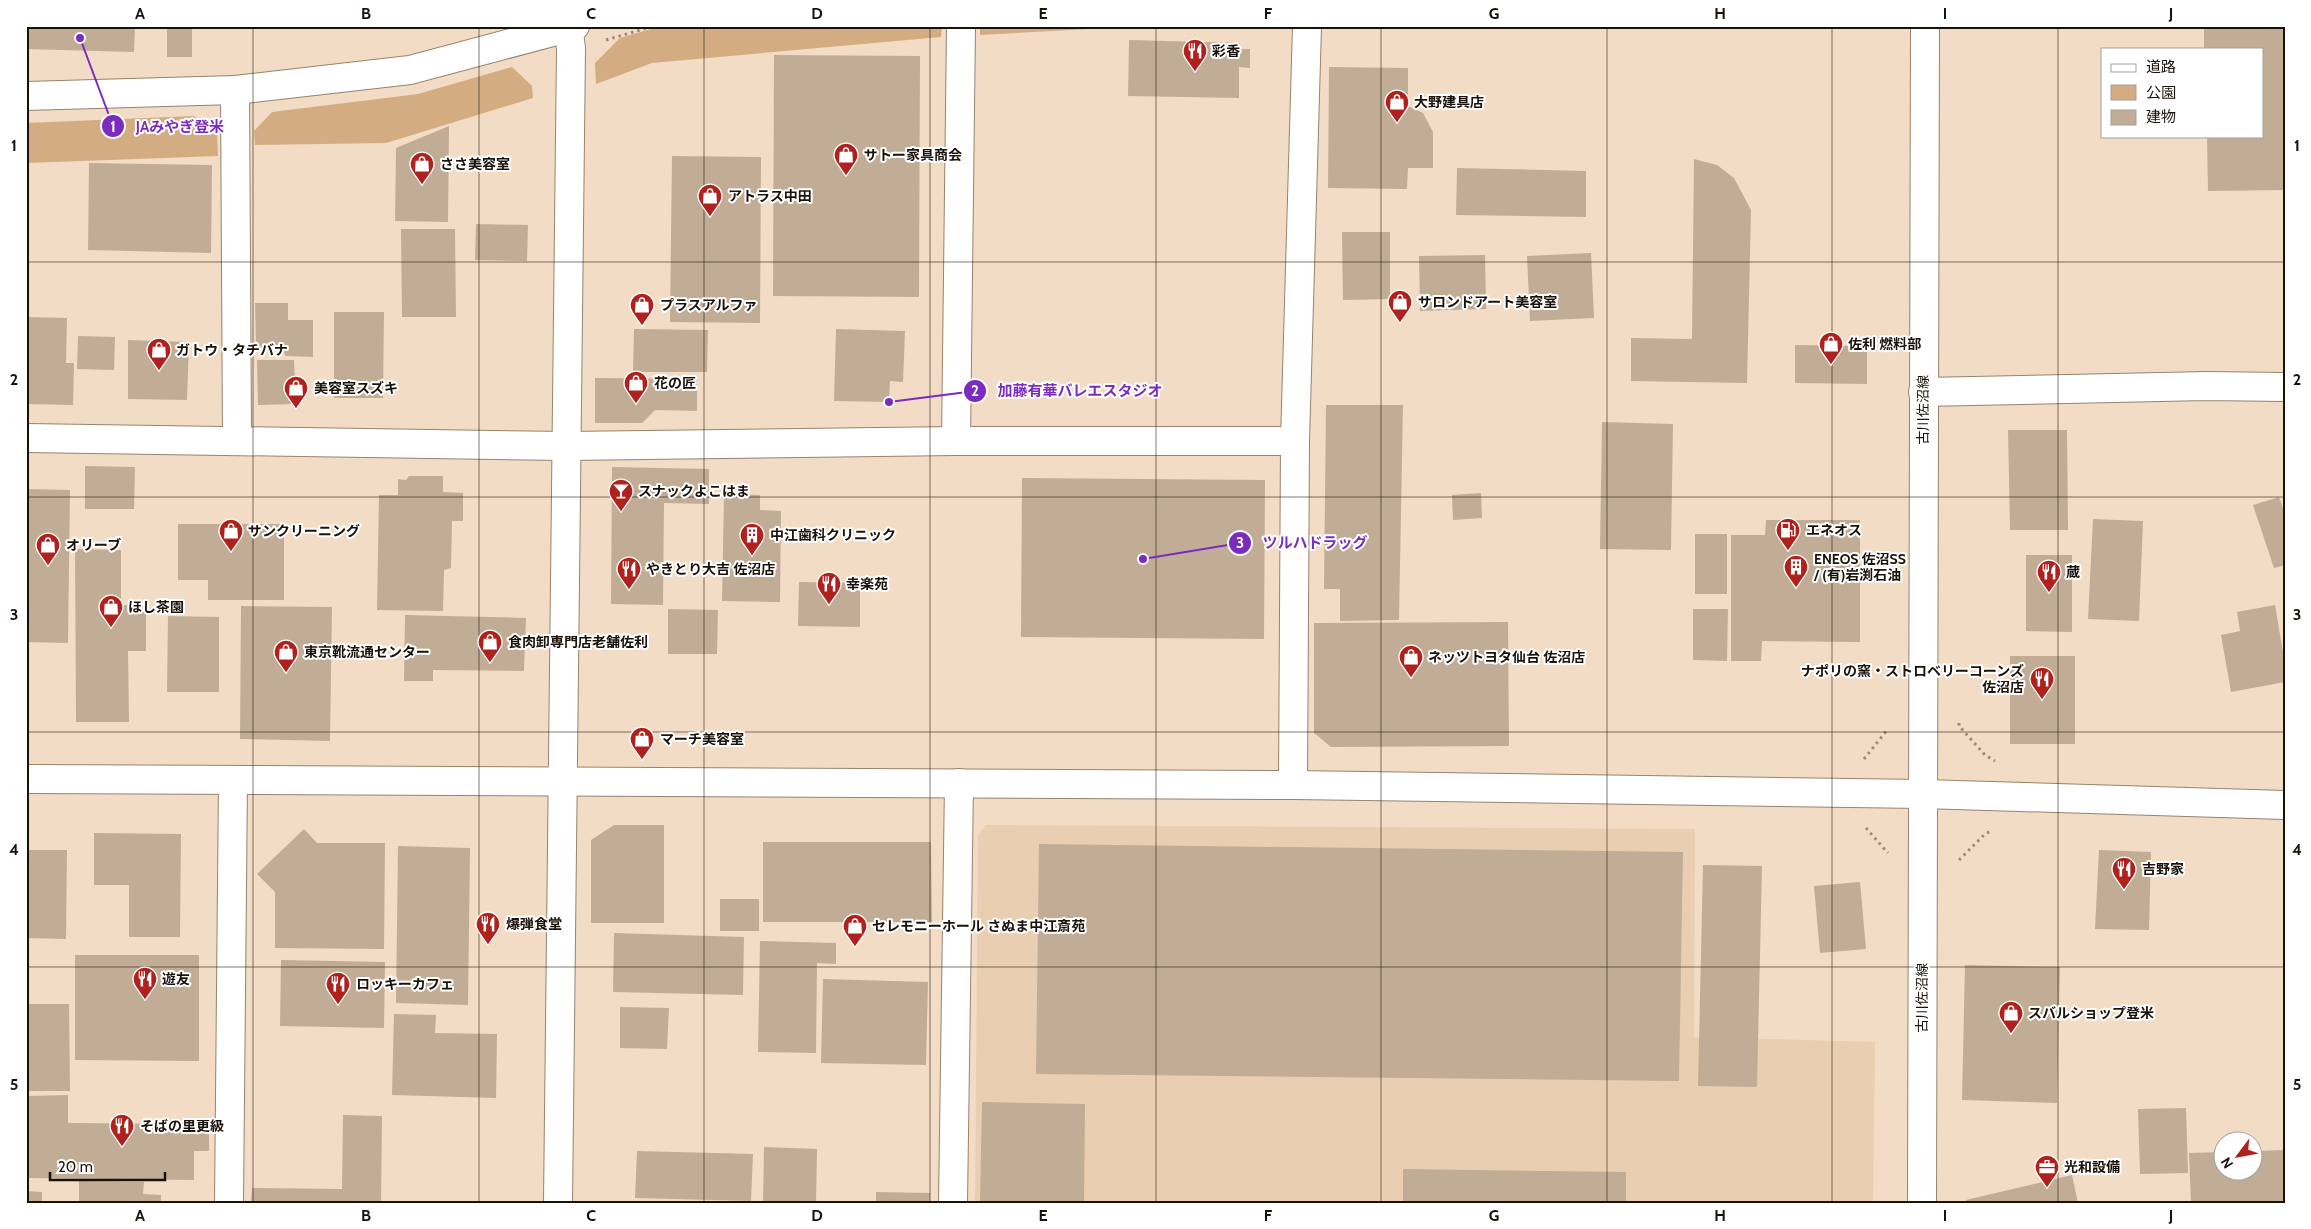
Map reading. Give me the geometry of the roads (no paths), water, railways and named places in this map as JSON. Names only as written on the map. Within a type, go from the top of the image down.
[{"type":"street","points":[[956,441],[961,26]]},
{"type":"street","points":[[1293,785],[1295,441],[1307,26]]},
{"type":"street","name":"古川佐沼線","points":[[1922,1203],[1925,26]]},
{"type":"street","points":[[26,96],[235,90],[410,70],[571,27],[558,1203]]},
{"type":"street","points":[[235,90],[237,441]]},
{"type":"street","points":[[1923,392],[2207,386],[2285,387]]},
{"type":"street","points":[[26,438],[567,446],[956,441],[1295,441]]},
{"type":"street","points":[[26,779],[1293,785],[1923,794],[2285,804]]},
{"type":"street","points":[[229,1203],[233,780]]},
{"type":"street","points":[[953,1203],[959,783]]},
{"type":"place","name":"JAみやぎ登米","points":[[80,38]]},
{"type":"place","name":"彩香","points":[[1195,72]]},
{"type":"place","name":"大野建具店","points":[[1397,123]]},
{"type":"place","name":"サトー家具商会","points":[[846,176]]},
{"type":"place","name":"ささ美容室","points":[[422,185]]},
{"type":"place","name":"アトラス中田","points":[[710,217]]},
{"type":"place","name":"サロンドアート美容室","points":[[1400,323]]},
{"type":"place","name":"プラスアルファ","points":[[642,326]]},
{"type":"place","name":"佐利 燃料部","points":[[1831,365]]},
{"type":"place","name":"ガトウ・タチバナ","points":[[159,371]]},
{"type":"place","name":"加藤有華バレエスタジオ","points":[[889,402]]},
{"type":"place","name":"花の匠","points":[[636,404]]},
{"type":"place","name":"美容室スズキ","points":[[296,409]]},
{"type":"place","name":"スナックよこはま","points":[[621,512]]},
{"type":"place","name":"エネオス","points":[[1788,551]]},
{"type":"place","name":"サンクリーニング","points":[[231,552]]},
{"type":"place","name":"中江歯科クリニック","points":[[752,556]]},
{"type":"place","name":"ツルハドラッグ","points":[[1143,559]]},
{"type":"place","name":"オリーブ","points":[[48,566]]},
{"type":"place","name":"ENEOS 佐沼SS / (有)岩渕石油","points":[[1796,588]]},
{"type":"place","name":"やきとり大吉 佐沼店","points":[[629,590]]},
{"type":"place","name":"蔵","points":[[2049,593]]},
{"type":"place","name":"幸楽苑","points":[[829,605]]},
{"type":"place","name":"ほし茶園","points":[[111,628]]},
{"type":"place","name":"食肉卸専門店老舗佐利","points":[[490,663]]},
{"type":"place","name":"東京靴流通センター","points":[[286,673]]},
{"type":"place","name":"ネッツトヨタ仙台 佐沼店","points":[[1411,678]]},
{"type":"place","name":"ナポリの窯・ストロベリーコーンズ 佐沼店","points":[[2042,700]]},
{"type":"place","name":"マーチ美容室","points":[[642,760]]},
{"type":"place","name":"吉野家","points":[[2124,890]]},
{"type":"place","name":"爆弾食堂","points":[[488,945]]},
{"type":"place","name":"セレモニーホール さぬま中江斎苑","points":[[855,947]]},
{"type":"place","name":"遊友","points":[[145,1000]]},
{"type":"place","name":"ロッキーカフェ","points":[[338,1005]]},
{"type":"place","name":"スバルショップ登米","points":[[2011,1034]]},
{"type":"place","name":"そばの里更級","points":[[122,1147]]},
{"type":"place","name":"光和設備","points":[[2047,1188]]}]
